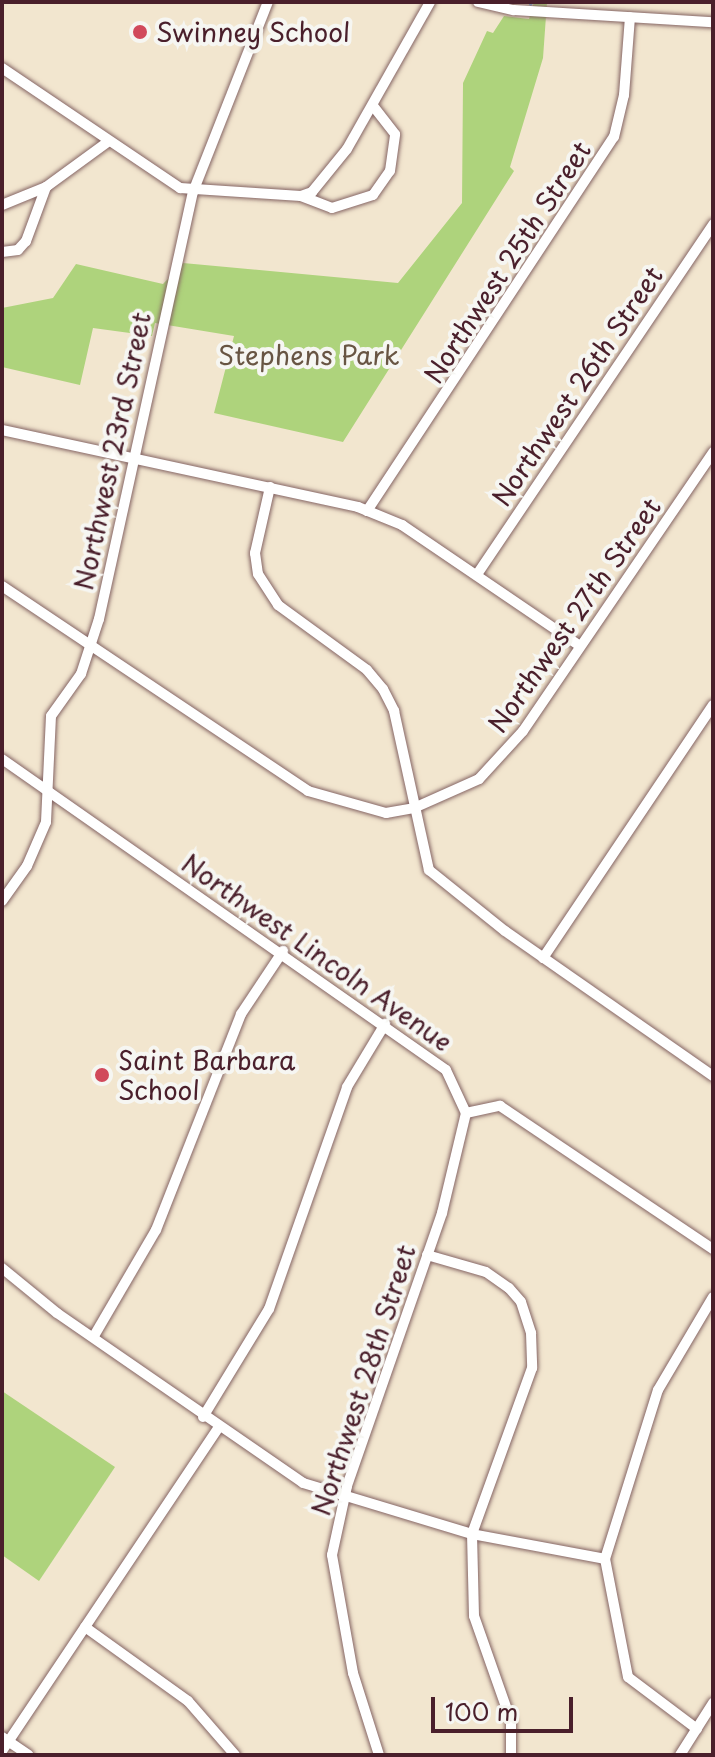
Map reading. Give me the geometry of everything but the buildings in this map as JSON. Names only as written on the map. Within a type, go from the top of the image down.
[{"type":"street","name":"Northwest 23rd Street","points":[[2,901],[27,866],[46,822],[51,716],[81,674],[90,646],[136,459],[150,371],[193,192],[268,2]]},
{"type":"street","points":[[301,196],[323,180],[373,106],[430,2]]},
{"type":"street","points":[[478,2],[514,10],[713,22]]},
{"type":"street","name":"Northwest 25th Street","points":[[367,511],[614,137],[630,17]]},
{"type":"street","points":[[2,68],[109,141],[193,192],[301,196],[332,208],[356,204],[382,185],[395,152],[395,134],[373,106]]},
{"type":"street","points":[[2,205],[46,187],[109,141]]},
{"type":"street","points":[[2,252],[18,250],[26,241],[46,187]]},
{"type":"street","name":"Northwest 26th Street","points":[[478,573],[713,224]]},
{"type":"street","points":[[2,430],[270,487],[367,511],[402,525],[478,573],[580,646]]},
{"type":"street","name":"Northwest 27th Street","points":[[414,808],[479,779],[523,731],[713,452]]},
{"type":"street","points":[[270,487],[255,553],[265,590],[367,670],[383,689],[394,711],[429,870],[505,931],[713,1076]]},
{"type":"street","points":[[2,586],[308,791],[386,813],[414,808]]},
{"type":"street","points":[[543,958],[713,705]]},
{"type":"street","name":"Northwest Lincoln Avenue","points":[[2,759],[283,951],[446,1070],[466,1113]]},
{"type":"street","points":[[94,1336],[156,1230],[241,1014],[283,951]]},
{"type":"street","points":[[203,1417],[269,1309],[347,1087],[385,1024]]},
{"type":"street","points":[[466,1113],[500,1106],[713,1249]]},
{"type":"street","name":"Northwest 28th Street","points":[[379,1755],[353,1673],[332,1555],[343,1499],[427,1255],[466,1113]]},
{"type":"street","points":[[427,1255],[486,1272],[509,1288],[521,1302],[531,1333],[532,1368],[472,1534],[474,1616],[511,1721],[511,1755]]},
{"type":"street","points":[[2,1268],[218,1428],[303,1483],[343,1499],[472,1534],[605,1559]]},
{"type":"street","points":[[697,1729],[628,1677],[605,1559],[658,1390],[713,1297]]},
{"type":"street","points":[[29,1755],[4,1743],[218,1428]]},
{"type":"street","points":[[85,1627],[188,1701],[235,1755]]},
{"type":"street","points":[[680,1755],[713,1703]]},
{"type":"green space","name":"Stephens Park","points":[[534,2],[547,2],[543,58],[510,167],[514,171],[343,442],[214,413],[234,336],[155,323],[152,336],[93,328],[80,385],[2,367],[2,308],[53,298],[76,264],[163,284],[183,263],[398,283],[462,203],[463,83],[487,31],[493,33],[504,16],[529,19]]},
{"type":"green space","points":[[2,1391],[115,1467],[39,1581],[2,1555]]},
{"type":"place","name":"Swinney School","points":[[140,32]]},
{"type":"place","name":"Saint Barbara School","points":[[102,1075]]}]
